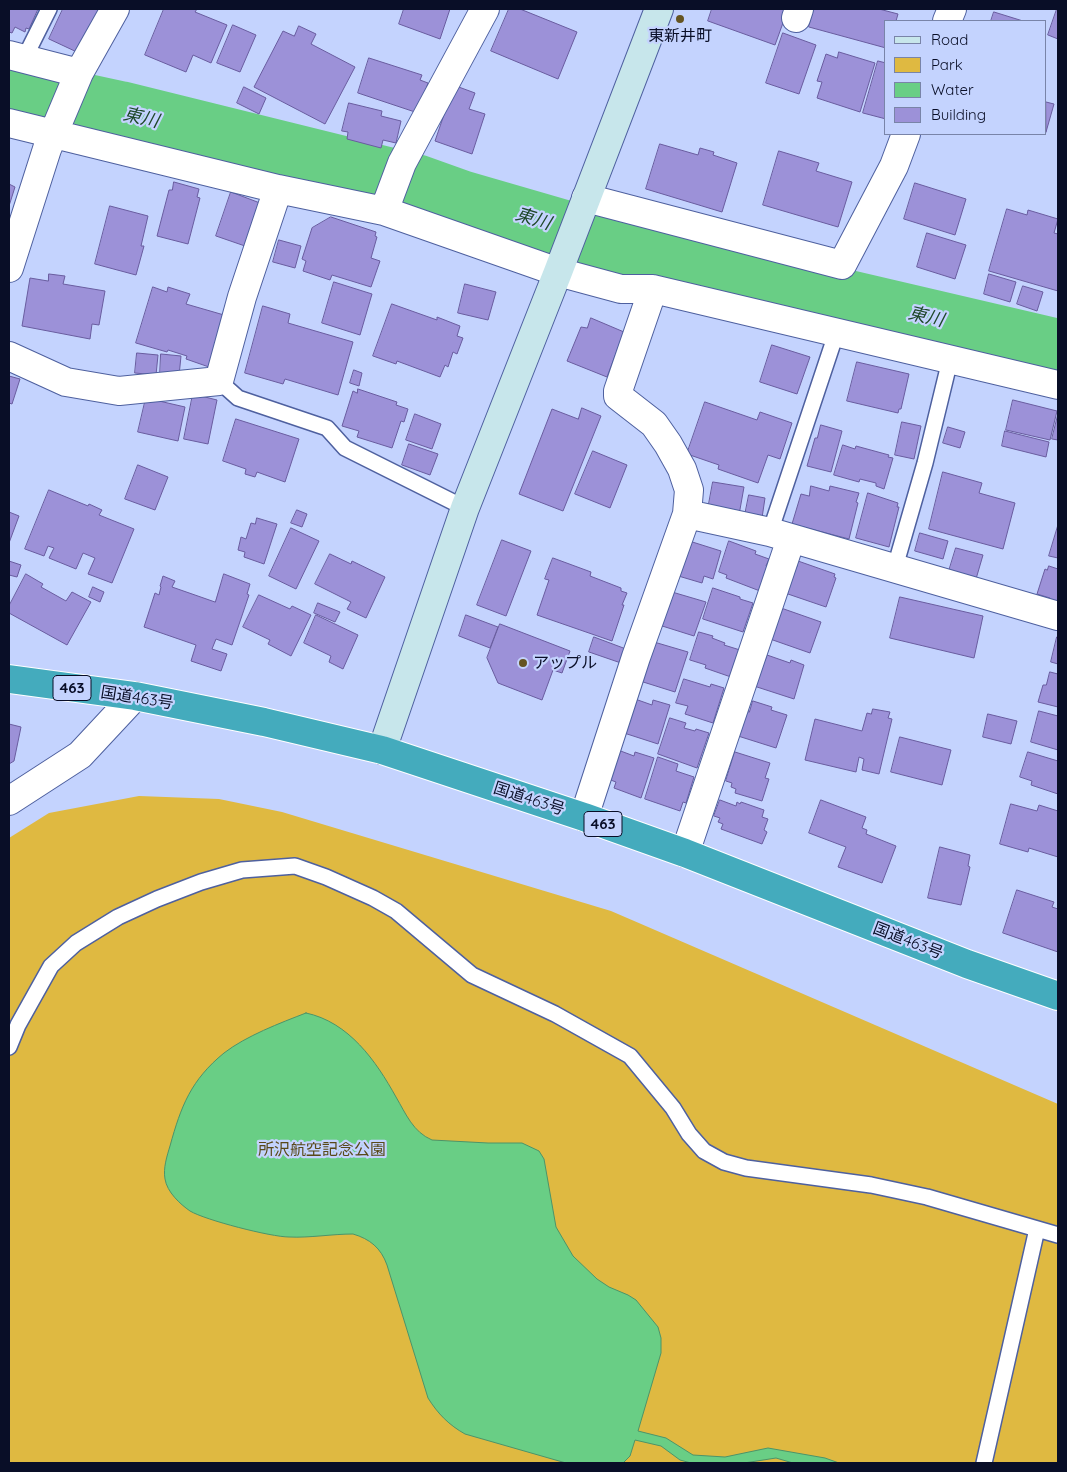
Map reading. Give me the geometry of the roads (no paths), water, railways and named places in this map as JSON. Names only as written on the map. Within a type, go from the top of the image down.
[{"type":"highway","name":"国道463号","points":[[9,680],[135,696],[264,722],[382,750],[584,817],[685,853],[967,964],[1058,996]]},
{"type":"street","points":[[9,268],[57,127],[76,79],[115,9]]},
{"type":"street","points":[[386,206],[402,163],[485,9]]},
{"type":"street","points":[[382,750],[465,508],[563,261],[659,9]]},
{"type":"street","points":[[16,57],[76,79]]},
{"type":"street","points":[[9,123],[57,127],[278,189],[386,206],[563,261],[621,288],[653,289],[836,334],[1058,385]]},
{"type":"street","points":[[584,204],[842,265],[894,166],[906,135]]},
{"type":"street","points":[[9,356],[66,382],[119,391],[218,380],[242,297],[278,189]]},
{"type":"street","points":[[584,817],[636,657],[687,514],[688,490],[682,469],[668,444],[654,424],[618,396],[618,391],[653,289]]},
{"type":"street","points":[[687,514],[780,536],[895,567],[1058,616]]},
{"type":"street","points":[[685,853],[780,536]]},
{"type":"street","points":[[9,801],[80,755],[135,696]]},
{"type":"lane","points":[[16,57],[49,9]]},
{"type":"lane","points":[[780,536],[836,334]]},
{"type":"lane","points":[[895,567],[950,360]]},
{"type":"lane","points":[[218,380],[238,398],[327,428],[345,448],[465,508]]},
{"type":"lane","points":[[9,1047],[18,1025],[51,966],[76,943],[118,917],[157,899],[202,882],[242,870],[294,866],[347,886],[396,911],[472,975],[555,1014],[630,1056],[704,1151],[724,1162],[746,1168],[871,1185],[927,1196],[1058,1235]]},
{"type":"lane","points":[[984,1463],[1037,1229]]},
{"type":"water","points":[[306,1013],[335,1025],[360,1045],[380,1070],[411,1122],[425,1137],[432,1140],[522,1143],[539,1151],[544,1159],[556,1227],[573,1256],[597,1279],[636,1300],[658,1327],[661,1338],[661,1353],[638,1431],[666,1438],[693,1455],[725,1457],[768,1448],[825,1458],[839,1463],[793,1463],[776,1458],[744,1463],[691,1463],[680,1460],[661,1446],[635,1440],[630,1456],[623,1463],[566,1463],[465,1434],[444,1419],[428,1398],[387,1265],[382,1254],[374,1245],[353,1234],[297,1237],[268,1234],[209,1219],[190,1211],[182,1205],[174,1197],[166,1184],[165,1166],[178,1118],[195,1084],[213,1063],[242,1041]]},
{"type":"waterway","name":"東川","points":[[9,86],[120,110],[419,184],[461,199],[630,248],[1058,348]]},
{"type":"place","name":"東新井町","points":[[680,19]]},
{"type":"place","name":"アップル","points":[[523,663]]},
{"type":"park label","name":"所沢航空記念公園","points":[[322,1150]]}]
